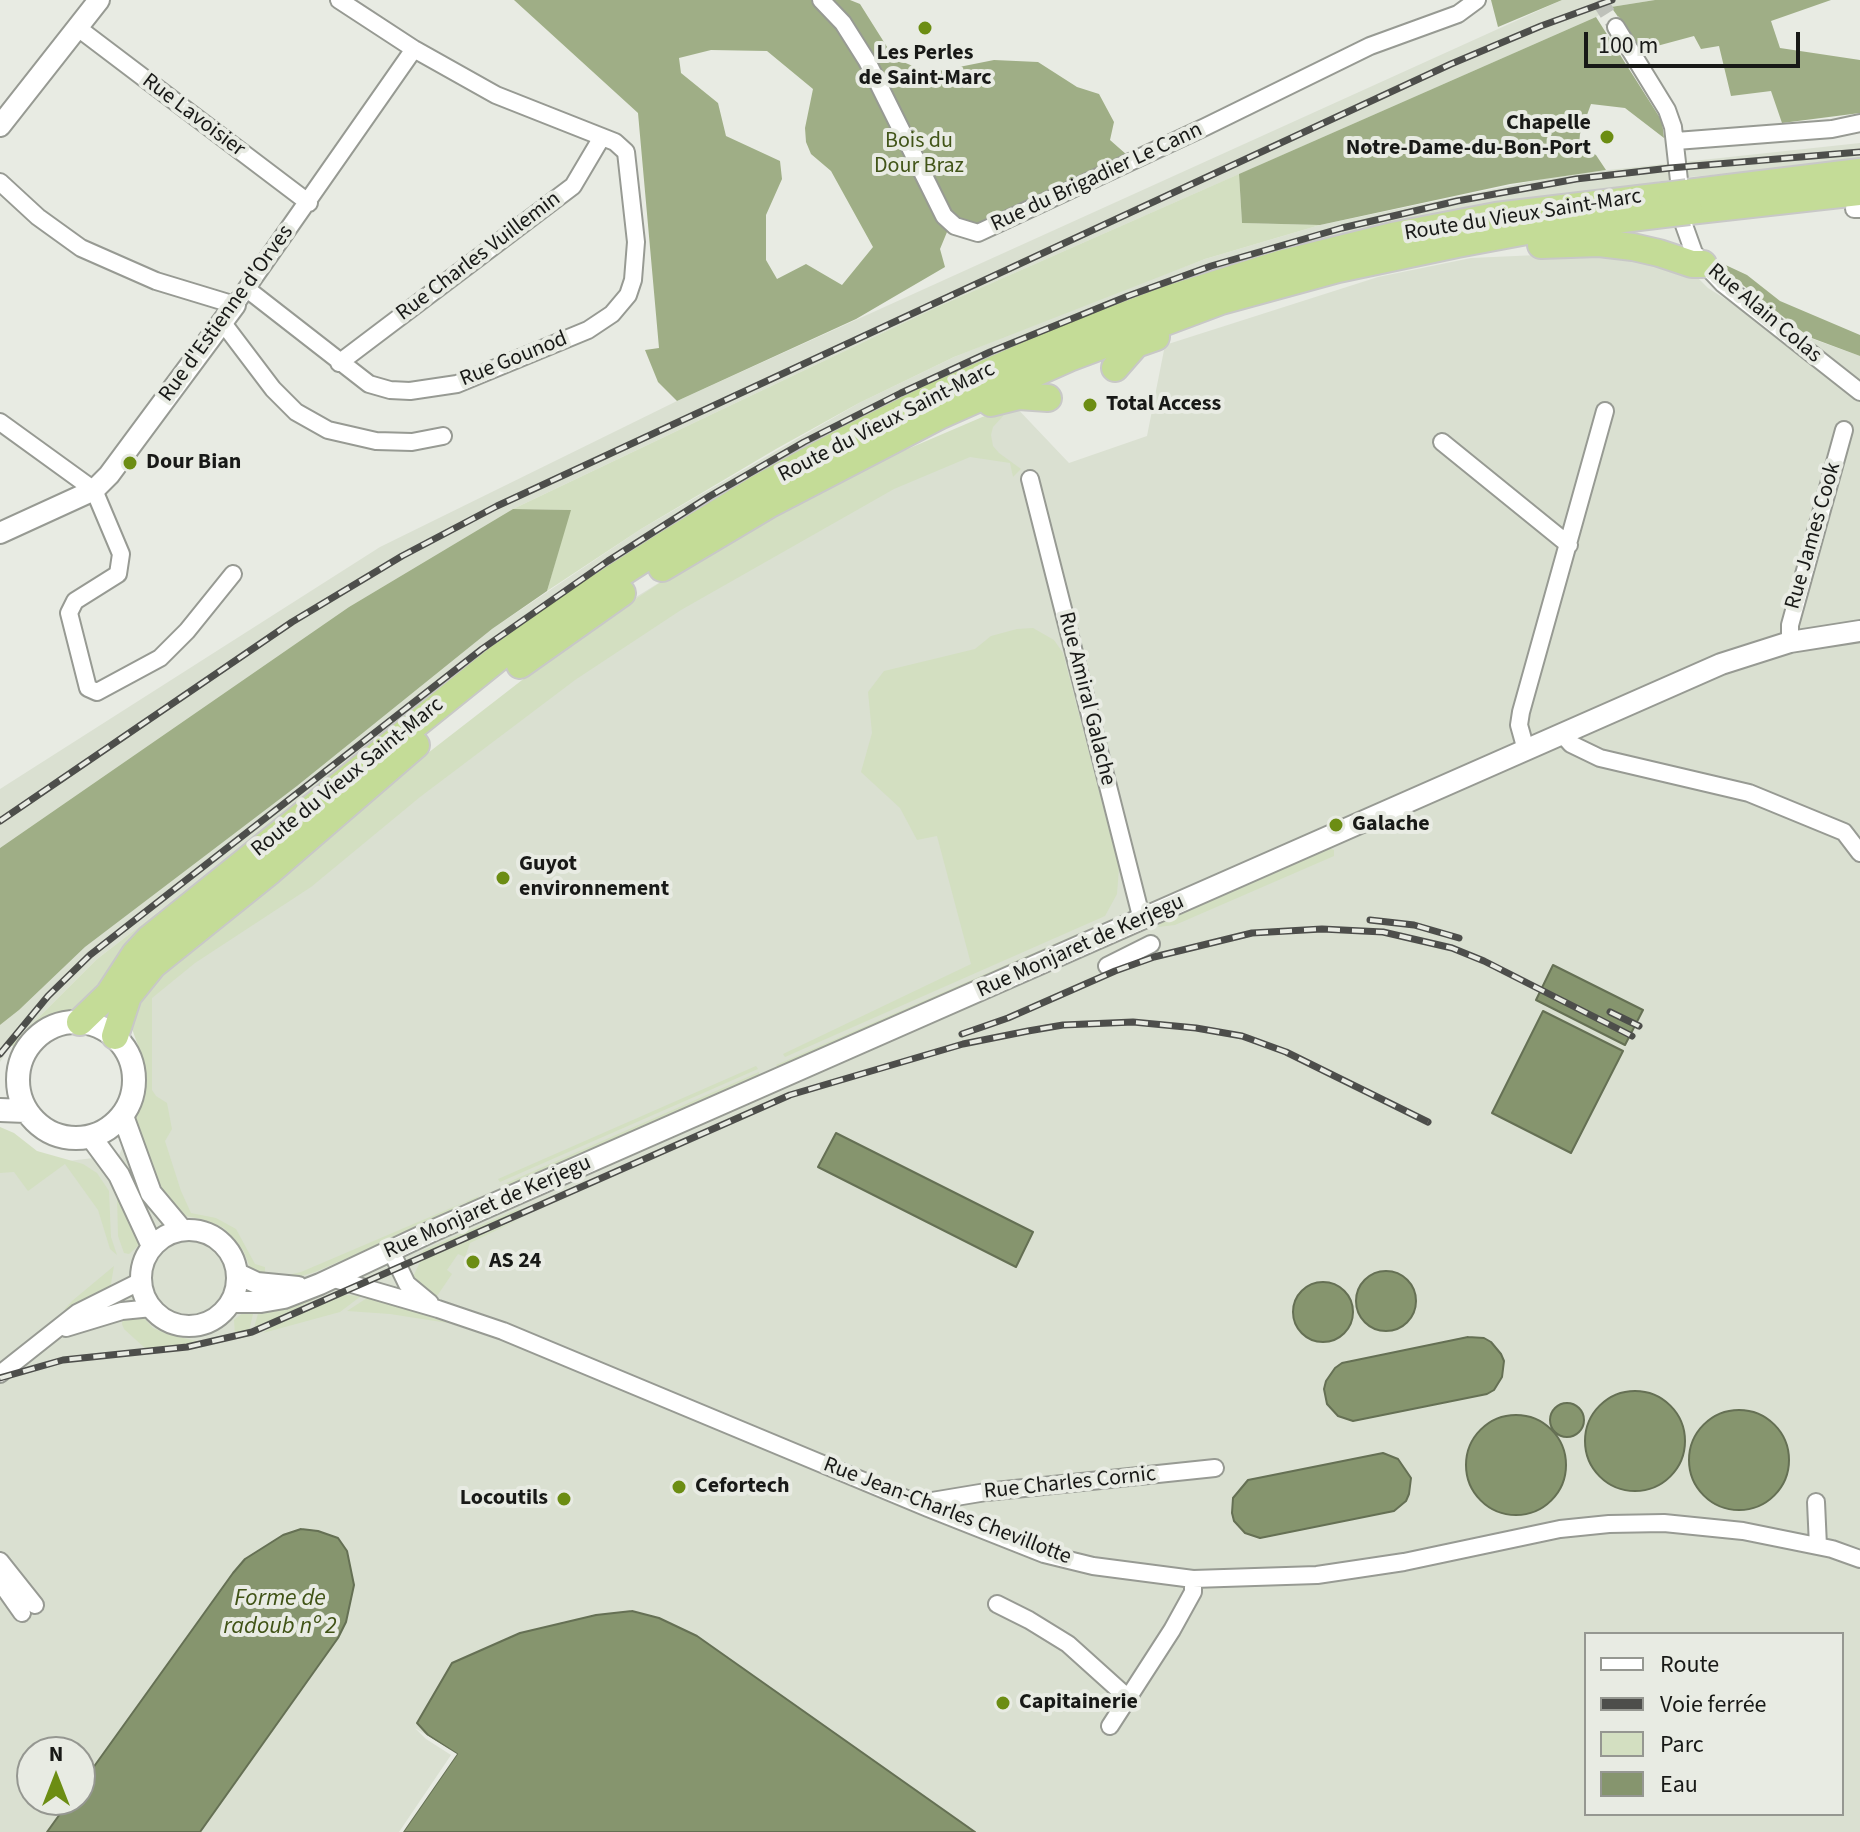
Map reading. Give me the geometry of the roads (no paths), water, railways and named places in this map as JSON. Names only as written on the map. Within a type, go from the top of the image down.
[{"type":"highway","name":"Route du Vieux Saint-Marc","points":[[115,1036],[128,996],[169,950],[270,871],[430,733],[517,667],[681,556],[768,505],[941,415],[1069,358],[1221,301],[1338,269],[1532,230],[1681,208],[1860,172]]},
{"type":"highway","name":"Route du Vieux Saint-Marc","points":[[80,1022],[109,994],[135,954],[149,939],[498,658],[576,602],[755,490],[932,397],[1065,338],[1168,299],[1283,263],[1392,236],[1496,216],[1858,203]]},
{"type":"highway","points":[[1115,368],[1136,344],[1338,269],[1477,251],[1599,243],[1633,247],[1692,264],[1703,264]]},
{"type":"highway","points":[[941,415],[1019,396],[1048,398]]},
{"type":"main road","points":[[80,1022],[99,1026],[115,1036],[128,1054],[134,1075],[133,1096],[123,1116],[109,1129],[91,1137],[72,1139],[54,1135],[38,1125],[26,1111],[9,1077],[32,1042],[46,1030],[62,1023],[80,1022]]},
{"type":"main road","points":[[0,1110],[26,1111]]},
{"type":"street","points":[[0,126],[99,0]]},
{"type":"street","points":[[339,0],[414,49],[496,95],[602,137]]},
{"type":"street","name":"Rue du Brigadier Le Cann","points":[[821,0],[843,23],[867,61],[944,216],[955,226],[978,233],[1370,46],[1458,14],[1477,0]]},
{"type":"street","name":"Rue Alain Colas","points":[[1616,27],[1667,110],[1676,141],[1681,208],[1688,240],[1703,264],[1723,284],[1860,392]]},
{"type":"street","name":"Rue Lavoisier","points":[[78,28],[309,203]]},
{"type":"street","name":"Rue d'Estienne d'Orves","points":[[0,533],[94,490],[109,475],[309,203],[414,49]]},
{"type":"street","points":[[1676,141],[1832,129],[1860,123]]},
{"type":"street","name":"Rue Gounod","points":[[241,297],[369,384],[390,390],[457,384],[588,330],[612,314],[628,295],[633,280],[636,242],[626,152],[615,142],[602,137]]},
{"type":"street","name":"Rue Charles Vuillemin","points":[[339,363],[573,186],[602,137]]},
{"type":"street","points":[[0,182],[38,217],[81,248],[156,281],[241,297]]},
{"type":"street","points":[[223,323],[281,397],[296,412],[328,430],[376,441],[412,442],[443,436]]},
{"type":"street","points":[[1526,750],[1519,725],[1521,712],[1605,411]]},
{"type":"street","points":[[0,422],[94,490],[121,554],[118,574],[75,601],[69,613],[88,688],[97,692],[160,658],[187,631],[233,574]]},
{"type":"street","name":"Rue James Cook","points":[[1790,642],[1790,625],[1844,430]]},
{"type":"street","points":[[1442,442],[1569,545]]},
{"type":"street","name":"Rue Amiral Galache","points":[[1030,479],[1142,920]]},
{"type":"street","name":"Rue Monjaret de Kerjegu","points":[[231,1302],[275,1300],[310,1287],[1721,664],[1790,642],[1860,631]]},
{"type":"street","points":[[1562,734],[1571,744],[1600,758],[1749,793],[1844,832],[1860,853]]},
{"type":"street","points":[[1107,966],[1151,944]]},
{"type":"street","points":[[123,1116],[151,1193],[182,1230]]},
{"type":"street","points":[[91,1137],[119,1175],[152,1246]]},
{"type":"street","points":[[195,1229],[219,1239],[235,1261],[238,1274],[237,1289],[231,1302],[212,1320],[200,1325],[173,1324],[152,1308],[142,1291],[143,1263],[152,1246],[171,1233],[182,1230],[195,1229]]},
{"type":"street","name":"Rue Jean-Charles Chevillotte","points":[[391,1251],[413,1292],[438,1309]]},
{"type":"street","name":"Rue Monjaret de Kerjegu","points":[[238,1274],[257,1283],[310,1287]]},
{"type":"street","name":"Rue Jean-Charles Chevillotte","points":[[331,1278],[438,1309],[530,1342],[928,1508],[1044,1554],[1093,1566],[1193,1579],[1340,1573],[1560,1529],[1664,1523],[1743,1531],[1818,1546],[1860,1559]]},
{"type":"street","points":[[0,1374],[96,1301],[141,1281]]},
{"type":"street","points":[[53,1333],[104,1316],[152,1308]]},
{"type":"street","name":"Rue Charles Cornic","points":[[928,1508],[932,1501],[986,1492],[1215,1468]]},
{"type":"street","points":[[1816,1502],[1818,1546]]},
{"type":"street","points":[[0,1561],[28,1609],[0,1582]]},
{"type":"street","points":[[1110,1726],[1193,1592],[1193,1579]]},
{"type":"street","points":[[997,1604],[1068,1644],[1128,1698]]},
{"type":"water","points":[[1553,965],[1643,1010],[1625,1045],[1536,1000]]},
{"type":"water","points":[[1543,1011],[1623,1051],[1571,1153],[1492,1113]]},
{"type":"water","points":[[836,1133],[1033,1232],[1016,1267],[818,1167]]},
{"type":"water","points":[[1386,1271],[1407,1280],[1416,1301],[1407,1322],[1386,1331],[1365,1322],[1356,1301],[1365,1280]]},
{"type":"water","points":[[1323,1282],[1344,1291],[1353,1312],[1344,1333],[1323,1342],[1302,1333],[1293,1312],[1302,1291]]},
{"type":"water","points":[[1468,1337],[1484,1338],[1491,1342],[1504,1361],[1502,1377],[1494,1390],[1487,1394],[1353,1421],[1338,1416],[1327,1404],[1326,1381],[1342,1363]]},
{"type":"water","points":[[1635,1391],[1663,1399],[1677,1413],[1685,1441],[1677,1469],[1663,1483],[1635,1491],[1607,1483],[1593,1469],[1585,1441],[1593,1413],[1607,1399]]},
{"type":"water","points":[[1567,1403],[1579,1408],[1584,1420],[1579,1432],[1567,1437],[1555,1432],[1550,1420],[1555,1408]]},
{"type":"water","points":[[1739,1410],[1767,1418],[1781,1432],[1789,1460],[1781,1488],[1767,1502],[1739,1510],[1711,1502],[1697,1488],[1689,1460],[1697,1432],[1711,1418]]},
{"type":"water","points":[[1516,1415],[1544,1423],[1558,1437],[1566,1465],[1558,1493],[1544,1507],[1516,1515],[1488,1507],[1474,1493],[1466,1465],[1474,1437],[1488,1423]]},
{"type":"water","points":[[1383,1453],[1398,1459],[1411,1478],[1406,1501],[1394,1511],[1260,1538],[1245,1533],[1234,1521],[1233,1498],[1248,1480]]},
{"type":"water","name":"Forme de radoub nº 2","points":[[301,1529],[338,1538],[347,1551],[354,1585],[346,1622],[338,1638],[200,1832],[47,1832],[58,1816],[96,1816],[96,1764],[233,1573],[245,1559],[283,1535]]},
{"type":"water","points":[[632,1611],[659,1618],[697,1636],[975,1832],[403,1832],[457,1754],[428,1735],[417,1723],[452,1663],[520,1633],[596,1615]]},
{"type":"tunnel","points":[[1599,0],[1616,27]]},
{"type":"railway","points":[[0,821],[292,622],[402,556],[497,506],[1451,64],[1612,0]]},
{"type":"railway","points":[[0,1054],[48,996],[90,955],[482,649],[608,561],[710,496],[804,442],[901,393],[990,352],[1128,296],[1211,266],[1342,228],[1457,201],[1576,179],[1860,152]]},
{"type":"railway","points":[[1370,920],[1414,925],[1459,938]]},
{"type":"railway","points":[[962,1034],[1154,957],[1252,933],[1322,929],[1383,932],[1452,948],[1632,1036]]},
{"type":"railway","points":[[1610,1012],[1639,1026]]},
{"type":"railway","points":[[0,1378],[63,1360],[187,1347],[252,1332],[790,1095],[963,1044],[1028,1031],[1063,1025],[1133,1022],[1242,1036],[1286,1052],[1428,1122]]},
{"type":"place","name":"Les Perles de Saint-Marc","points":[[925,28]]},
{"type":"place","name":"Chapelle Notre-Dame-du-Bon-Port","points":[[1607,137]]},
{"type":"place","name":"Total Access","points":[[1090,405]]},
{"type":"place","name":"Dour Bian","points":[[130,463]]},
{"type":"place","name":"Galache","points":[[1336,825]]},
{"type":"place","name":"Guyot environnement","points":[[503,878]]},
{"type":"place","name":"AS 24","points":[[473,1262]]},
{"type":"place","name":"Cefortech","points":[[679,1487]]},
{"type":"place","name":"Locoutils","points":[[564,1499]]},
{"type":"place","name":"Capitainerie","points":[[1003,1703]]},
{"type":"park label","name":"Bois du Dour Braz","points":[[919,154]]}]
